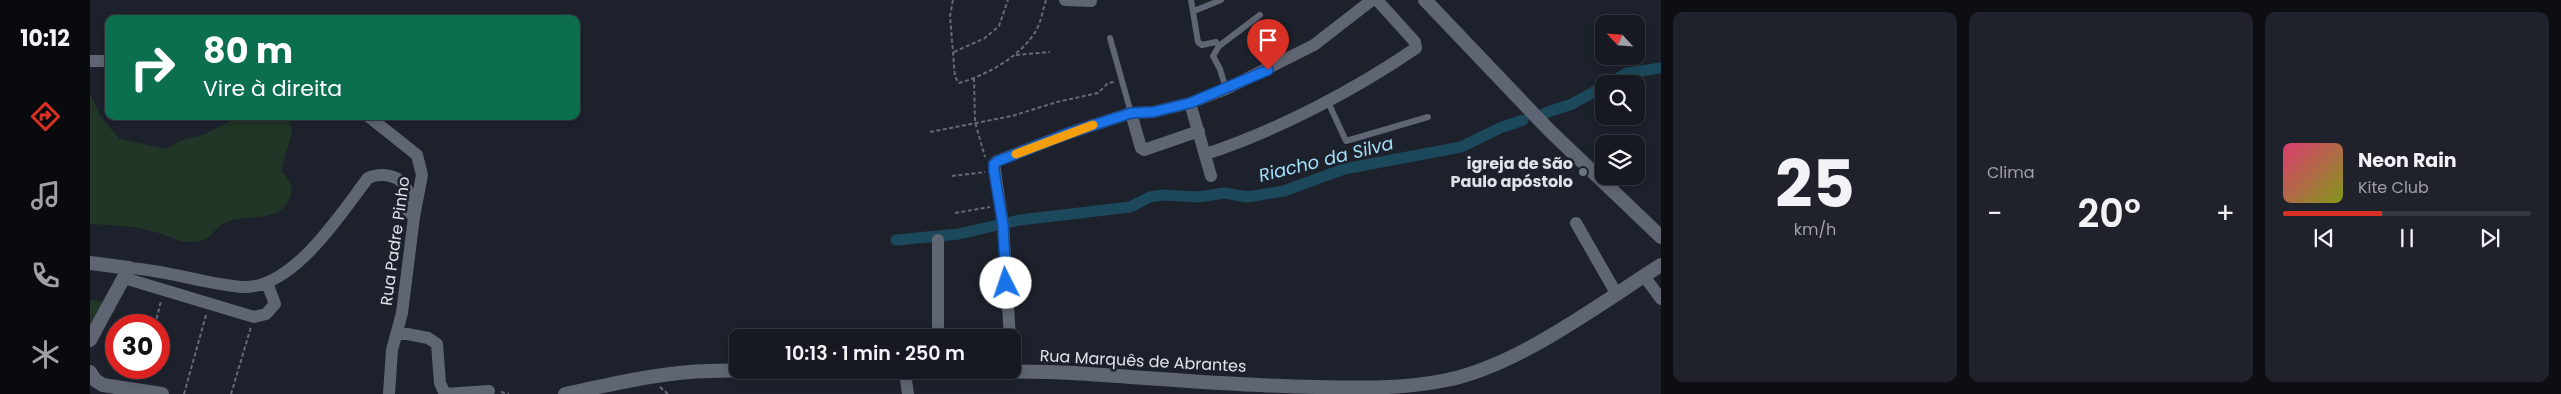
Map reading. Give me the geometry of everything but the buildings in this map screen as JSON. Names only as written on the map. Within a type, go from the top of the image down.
[{"type":"street","points":[[1065,0],[1091,1]]},
{"type":"street","points":[[1009,329],[1003,225],[994,167],[1069,133],[1131,113],[1153,112],[1190,103],[1226,89],[1314,45],[1372,0]]},
{"type":"street","points":[[1206,154],[1234,145],[1328,102],[1416,48],[1415,42],[1377,0]]},
{"type":"street","points":[[1425,0],[1550,130],[1661,237]]},
{"type":"street","points":[[90,60],[105,61]]},
{"type":"street","points":[[1190,103],[1211,176]]},
{"type":"street","points":[[1131,113],[1141,148],[1144,150],[1198,131]]},
{"type":"street","name":"Rua Padre Pinho","points":[[373,120],[417,155],[422,175],[414,217],[402,313],[392,350],[389,394]]},
{"type":"street","points":[[90,263],[126,273],[243,287],[267,283],[279,276],[317,244],[368,178],[375,175],[390,175],[404,183],[407,191],[408,211],[414,217]]},
{"type":"street","points":[[1576,223],[1616,293]]},
{"type":"street","points":[[938,240],[938,329]]},
{"type":"street","name":"Rua Marquês de Abrantes","points":[[1021,371],[1069,372],[1287,387],[1370,388],[1448,380],[1497,362],[1566,326],[1661,266]]},
{"type":"street","points":[[126,273],[164,292],[254,318],[266,314],[276,304],[267,283]]},
{"type":"street","points":[[90,340],[126,273]]},
{"type":"street","points":[[1644,276],[1661,299]]},
{"type":"street","points":[[397,332],[428,338],[437,344],[440,384],[445,394],[489,391]]},
{"type":"street","name":"Rua Marquês de Abrantes","points":[[566,394],[650,377],[708,370],[729,370]]},
{"type":"street","points":[[90,372],[95,380],[103,384],[162,394]]},
{"type":"street","points":[[906,379],[908,394]]},
{"type":"lane","points":[[1191,0],[1194,11],[1194,32],[1198,42],[1202,46],[1216,42],[1219,46]]},
{"type":"lane","points":[[1194,11],[1221,0]]},
{"type":"lane","points":[[1226,89],[1220,68],[1213,56],[1219,46],[1260,15]]},
{"type":"lane","points":[[1110,38],[1131,113]]},
{"type":"lane","points":[[1328,102],[1346,141],[1352,141],[1428,117]]},
{"type":"path","points":[[953,0],[950,16],[955,77],[958,82],[974,78],[1016,55],[1037,29],[1046,0]]},
{"type":"path","points":[[954,52],[986,38],[999,26],[1008,0]]},
{"type":"path","points":[[1016,55],[1050,52]]},
{"type":"path","points":[[974,78],[975,122],[983,155],[994,167]]},
{"type":"path","points":[[930,132],[1012,116],[1057,102],[1098,94],[1108,83],[1122,79]]},
{"type":"path","points":[[952,176],[994,167]]},
{"type":"path","points":[[954,213],[1000,209]]},
{"type":"path","points":[[158,314],[164,292]]},
{"type":"path","points":[[184,394],[209,304]]},
{"type":"path","points":[[231,394],[254,318]]},
{"type":"green space","points":[[90,93],[100,115],[119,139],[167,149],[184,139],[203,135],[233,120],[289,120],[292,132],[281,171],[291,184],[291,194],[287,203],[274,214],[229,221],[218,227],[208,238],[196,242],[180,241],[153,231],[117,225],[90,224]]},
{"type":"green space","points":[[90,301],[102,301],[103,310],[90,337]]},
{"type":"waterway","name":"Riacho da Silva","points":[[1624,75],[1661,68]]},
{"type":"waterway","name":"Riacho da Silva","points":[[1545,113],[1572,104],[1595,91]]},
{"type":"waterway","name":"Riacho da Silva","points":[[896,240],[959,234],[1020,220],[1130,207],[1150,197],[1162,195],[1198,197],[1225,193],[1247,197],[1284,191],[1344,169],[1461,147],[1500,128],[1523,120]]},
{"type":"slow traffic","points":[[1016,154],[1093,125]]},
{"type":"place","name":"igreja de São Paulo apóstolo","points":[[1583,172]]},
{"type":"route","points":[[1006,283],[1003,225],[994,164],[1069,133],[1131,113],[1153,112],[1190,103],[1268,70]]}]
